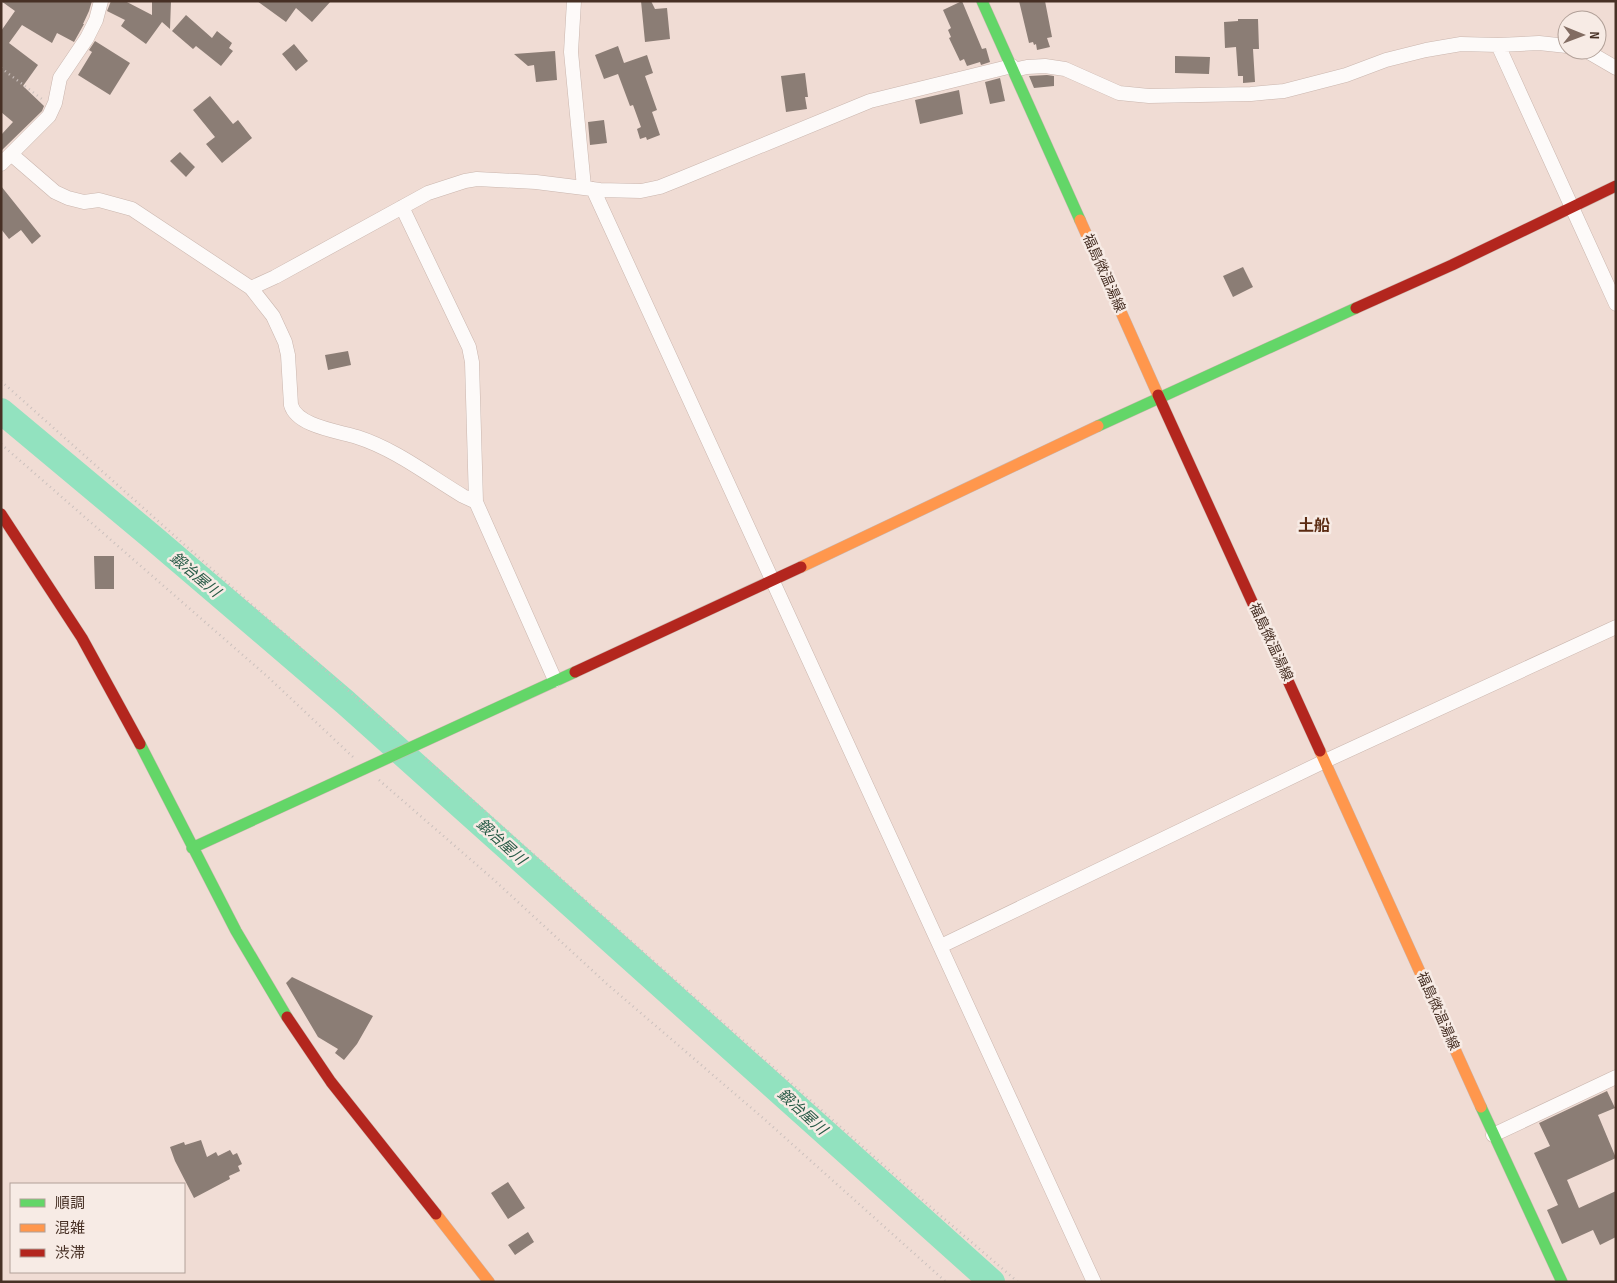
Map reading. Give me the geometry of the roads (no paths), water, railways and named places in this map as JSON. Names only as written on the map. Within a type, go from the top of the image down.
[{"type":"street","points":[[101,1],[96,20],[87,38],[60,78],[49,116],[6,159],[55,192],[68,198],[84,202],[99,200],[132,209],[250,288],[273,316],[285,342],[288,355],[290,405],[300,418],[315,425],[374,443],[476,502]]},
{"type":"street","points":[[574,1],[571,52],[588,188],[941,946],[1094,1282]]},
{"type":"street","name":"福島微温湯線","points":[[982,1],[1159,397],[1562,1282]]},
{"type":"street","points":[[250,288],[439,189],[477,179],[641,191],[660,187],[870,101],[1013,68],[1045,66],[1065,69],[1119,93],[1149,96],[1251,94],[1284,91],[1346,75],[1386,60],[1461,44],[1539,43],[1557,45]]},
{"type":"street","points":[[1498,45],[1616,304]]},
{"type":"street","points":[[1602,60],[1616,68]]},
{"type":"street","points":[[192,848],[772,581],[1159,397],[1452,265],[1616,186]]},
{"type":"street","points":[[402,207],[461,328],[472,356],[476,502],[555,680]]},
{"type":"street","points":[[1,514],[36,565],[106,681],[192,848],[282,1012],[376,1141],[460,1243],[489,1282]]},
{"type":"street","points":[[941,946],[1325,761],[1616,627]]},
{"type":"street","points":[[1493,1134],[1616,1077]]},
{"type":"waterway","name":"鍛冶屋川","points":[[1,411],[345,702],[992,1282]]},
{"type":"district","name":"土船","points":[[1314,526]]}]
